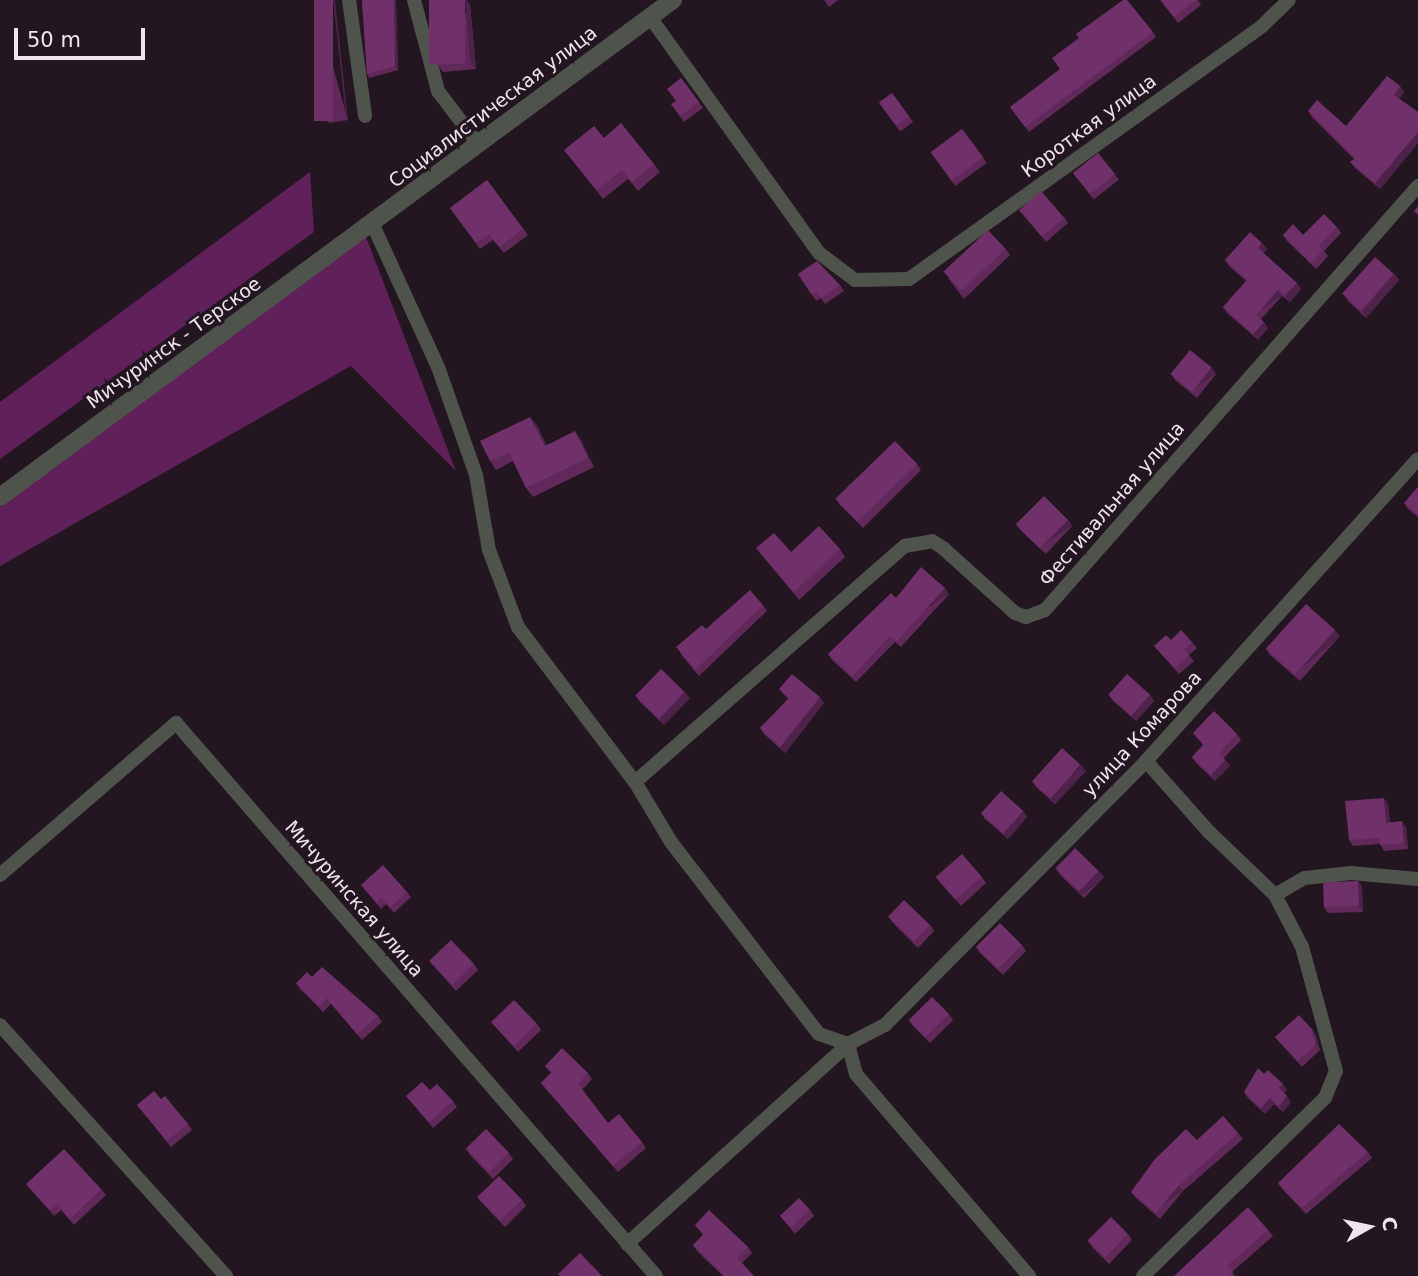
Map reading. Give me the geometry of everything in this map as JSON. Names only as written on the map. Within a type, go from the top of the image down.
[{"type":"street","points":[[349,0],[365,116]]},
{"type":"street","points":[[414,0],[438,92],[479,145]]},
{"type":"street","name":"Социалистическая улица","points":[[372,223],[673,0]]},
{"type":"street","name":"Короткая улица","points":[[650,17],[819,253],[855,280],[909,279],[1262,26],[1289,0]]},
{"type":"street","name":"Фестивальная улица","points":[[635,782],[905,546],[932,541],[1015,614],[1026,617],[1045,610],[1418,186]]},
{"type":"street","points":[[372,223],[442,379],[476,475],[489,550],[517,627],[635,782],[671,842],[819,1034],[848,1044],[856,1074],[1029,1276]]},
{"type":"street","name":"Мичуринск - Терское","points":[[0,497],[372,223]]},
{"type":"street","name":"улица Комарова","points":[[627,1244],[848,1044],[885,1025],[1146,761],[1418,459]]},
{"type":"street","name":"Мичуринская улица","points":[[0,875],[176,723],[656,1276]]},
{"type":"street","points":[[1143,1276],[1325,1098],[1336,1071],[1302,947],[1275,895],[1209,832],[1146,761]]},
{"type":"street","points":[[1275,895],[1305,878],[1351,873],[1418,878]]},
{"type":"street","points":[[0,1025],[226,1276]]},
{"type":"shaded area","points":[[310,172],[314,232],[0,459],[0,402]]},
{"type":"shaded area","points":[[366,237],[456,471],[351,366],[0,566],[0,507]]},
{"type":"building","points":[[314,0],[333,0],[333,121],[314,121]]},
{"type":"building","points":[[362,0],[394,0],[395,66],[367,74]]},
{"type":"building","points":[[429,0],[465,0],[465,64],[429,64]]},
{"type":"building","points":[[1123,0],[1127,0],[1153,32],[1025,127],[1010,107],[1060,69],[1052,58],[1079,38],[1076,34]]},
{"type":"building","points":[[1161,0],[1196,0],[1174,17]]},
{"type":"building","points":[[1387,76],[1400,86],[1394,95],[1418,112],[1418,132],[1375,183],[1350,162],[1355,158],[1308,111],[1317,100],[1346,126]]},
{"type":"building","points":[[681,78],[699,102],[680,116],[671,104],[676,101],[667,89]]},
{"type":"building","points":[[892,93],[909,116],[896,126],[879,102]]},
{"type":"building","points":[[621,123],[654,164],[632,182],[622,170],[597,190],[564,150],[594,126],[604,138]]},
{"type":"building","points":[[962,129],[983,157],[952,180],[931,152]]},
{"type":"building","points":[[1098,153],[1115,174],[1090,194],[1073,173]]},
{"type":"building","points":[[487,180],[523,229],[500,247],[489,234],[476,243],[450,208]]},
{"type":"building","points":[[1041,191],[1064,217],[1042,236],[1019,210]]},
{"type":"building","points":[[1324,214],[1337,227],[1319,246],[1323,250],[1311,263],[1283,235],[1293,224],[1303,235]]},
{"type":"building","points":[[988,230],[1006,249],[961,291],[943,272]]},
{"type":"building","points":[[1250,232],[1262,243],[1258,248],[1297,283],[1285,296],[1278,290],[1256,315],[1264,322],[1253,334],[1223,307],[1247,280],[1225,260]]},
{"type":"building","points":[[1375,257],[1394,274],[1361,310],[1342,293]]},
{"type":"building","points":[[817,261],[840,285],[821,298],[817,292],[812,295],[798,274]]},
{"type":"building","points":[[1190,350],[1212,368],[1192,392],[1170,374]]},
{"type":"building","points":[[530,417],[545,446],[575,431],[588,458],[526,488],[509,452],[490,461],[480,441]]},
{"type":"building","points":[[895,441],[917,464],[858,522],[835,499]]},
{"type":"building","points":[[1418,487],[1418,515],[1404,503]]},
{"type":"building","points":[[1044,496],[1068,520],[1040,548],[1016,524]]},
{"type":"building","points":[[819,526],[840,549],[794,592],[756,548],[774,533],[791,552]]},
{"type":"building","points":[[921,567],[945,588],[897,641],[890,636],[852,676],[828,654],[891,593],[896,598]]},
{"type":"building","points":[[750,590],[763,605],[695,670],[676,647],[702,625],[706,629]]},
{"type":"building","points":[[1306,604],[1335,630],[1295,675],[1266,649]]},
{"type":"building","points":[[1181,630],[1192,642],[1184,650],[1189,655],[1175,668],[1154,646],[1166,635],[1171,640]]},
{"type":"building","points":[[661,669],[685,692],[659,719],[635,696]]},
{"type":"building","points":[[792,674],[820,697],[780,747],[760,728],[789,698],[779,689]]},
{"type":"building","points":[[1127,674],[1150,695],[1131,716],[1108,695]]},
{"type":"building","points":[[1214,711],[1237,734],[1219,753],[1225,760],[1211,775],[1192,757],[1204,744],[1193,733]]},
{"type":"building","points":[[1062,748],[1081,765],[1050,798],[1032,781]]},
{"type":"building","points":[[1001,791],[1023,811],[1003,833],[981,813]]},
{"type":"building","points":[[1384,798],[1386,823],[1402,821],[1404,843],[1380,845],[1379,838],[1349,840],[1345,801]]},
{"type":"building","points":[[1075,848],[1099,871],[1079,891],[1056,868]]},
{"type":"building","points":[[962,854],[982,877],[955,900],[936,877]]},
{"type":"building","points":[[383,865],[407,892],[390,907],[381,898],[377,903],[361,885]]},
{"type":"building","points":[[1358,881],[1359,906],[1324,907],[1323,882]]},
{"type":"building","points":[[904,900],[930,925],[914,942],[888,917]]},
{"type":"building","points":[[1000,923],[1022,945],[998,969],[976,947]]},
{"type":"building","points":[[451,940],[474,964],[452,985],[429,961]]},
{"type":"building","points":[[322,967],[378,1016],[357,1034],[327,998],[319,1006],[296,983],[307,972],[312,977]]},
{"type":"building","points":[[932,997],[949,1014],[926,1037],[909,1020]]},
{"type":"building","points":[[514,1000],[537,1024],[514,1046],[491,1022]]},
{"type":"building","points":[[1299,1015],[1312,1029],[1316,1044],[1298,1061],[1275,1037]]},
{"type":"building","points":[[562,1048],[588,1073],[578,1084],[608,1123],[619,1114],[642,1142],[613,1166],[541,1083],[552,1072],[545,1066]]},
{"type":"building","points":[[1258,1068],[1264,1074],[1268,1070],[1283,1084],[1279,1088],[1287,1096],[1279,1106],[1270,1098],[1261,1108],[1244,1092]]},
{"type":"building","points":[[422,1082],[430,1090],[437,1084],[453,1101],[429,1122],[406,1096]]},
{"type":"building","points":[[154,1091],[161,1099],[165,1096],[188,1124],[167,1141],[137,1105]]},
{"type":"building","points":[[1223,1116],[1238,1133],[1179,1185],[1156,1213],[1131,1192],[1155,1159],[1186,1129],[1197,1140]]},
{"type":"building","points":[[1339,1124],[1368,1152],[1302,1208],[1278,1183]]},
{"type":"building","points":[[486,1129],[509,1153],[489,1172],[466,1148]]},
{"type":"building","points":[[64,1149],[101,1189],[70,1219],[57,1204],[50,1210],[26,1184]]},
{"type":"building","points":[[499,1176],[522,1200],[500,1221],[477,1197]]},
{"type":"building","points":[[799,1198],[810,1210],[791,1227],[780,1216]]},
{"type":"building","points":[[1248,1207],[1268,1230],[1227,1266],[1233,1272],[1229,1276],[1174,1276]]},
{"type":"building","points":[[709,1210],[748,1247],[737,1258],[754,1276],[725,1276],[693,1245],[704,1234],[695,1225]]},
{"type":"building","points":[[1111,1217],[1128,1234],[1105,1257],[1088,1240]]},
{"type":"building","points":[[580,1253],[602,1276],[558,1274]]}]
